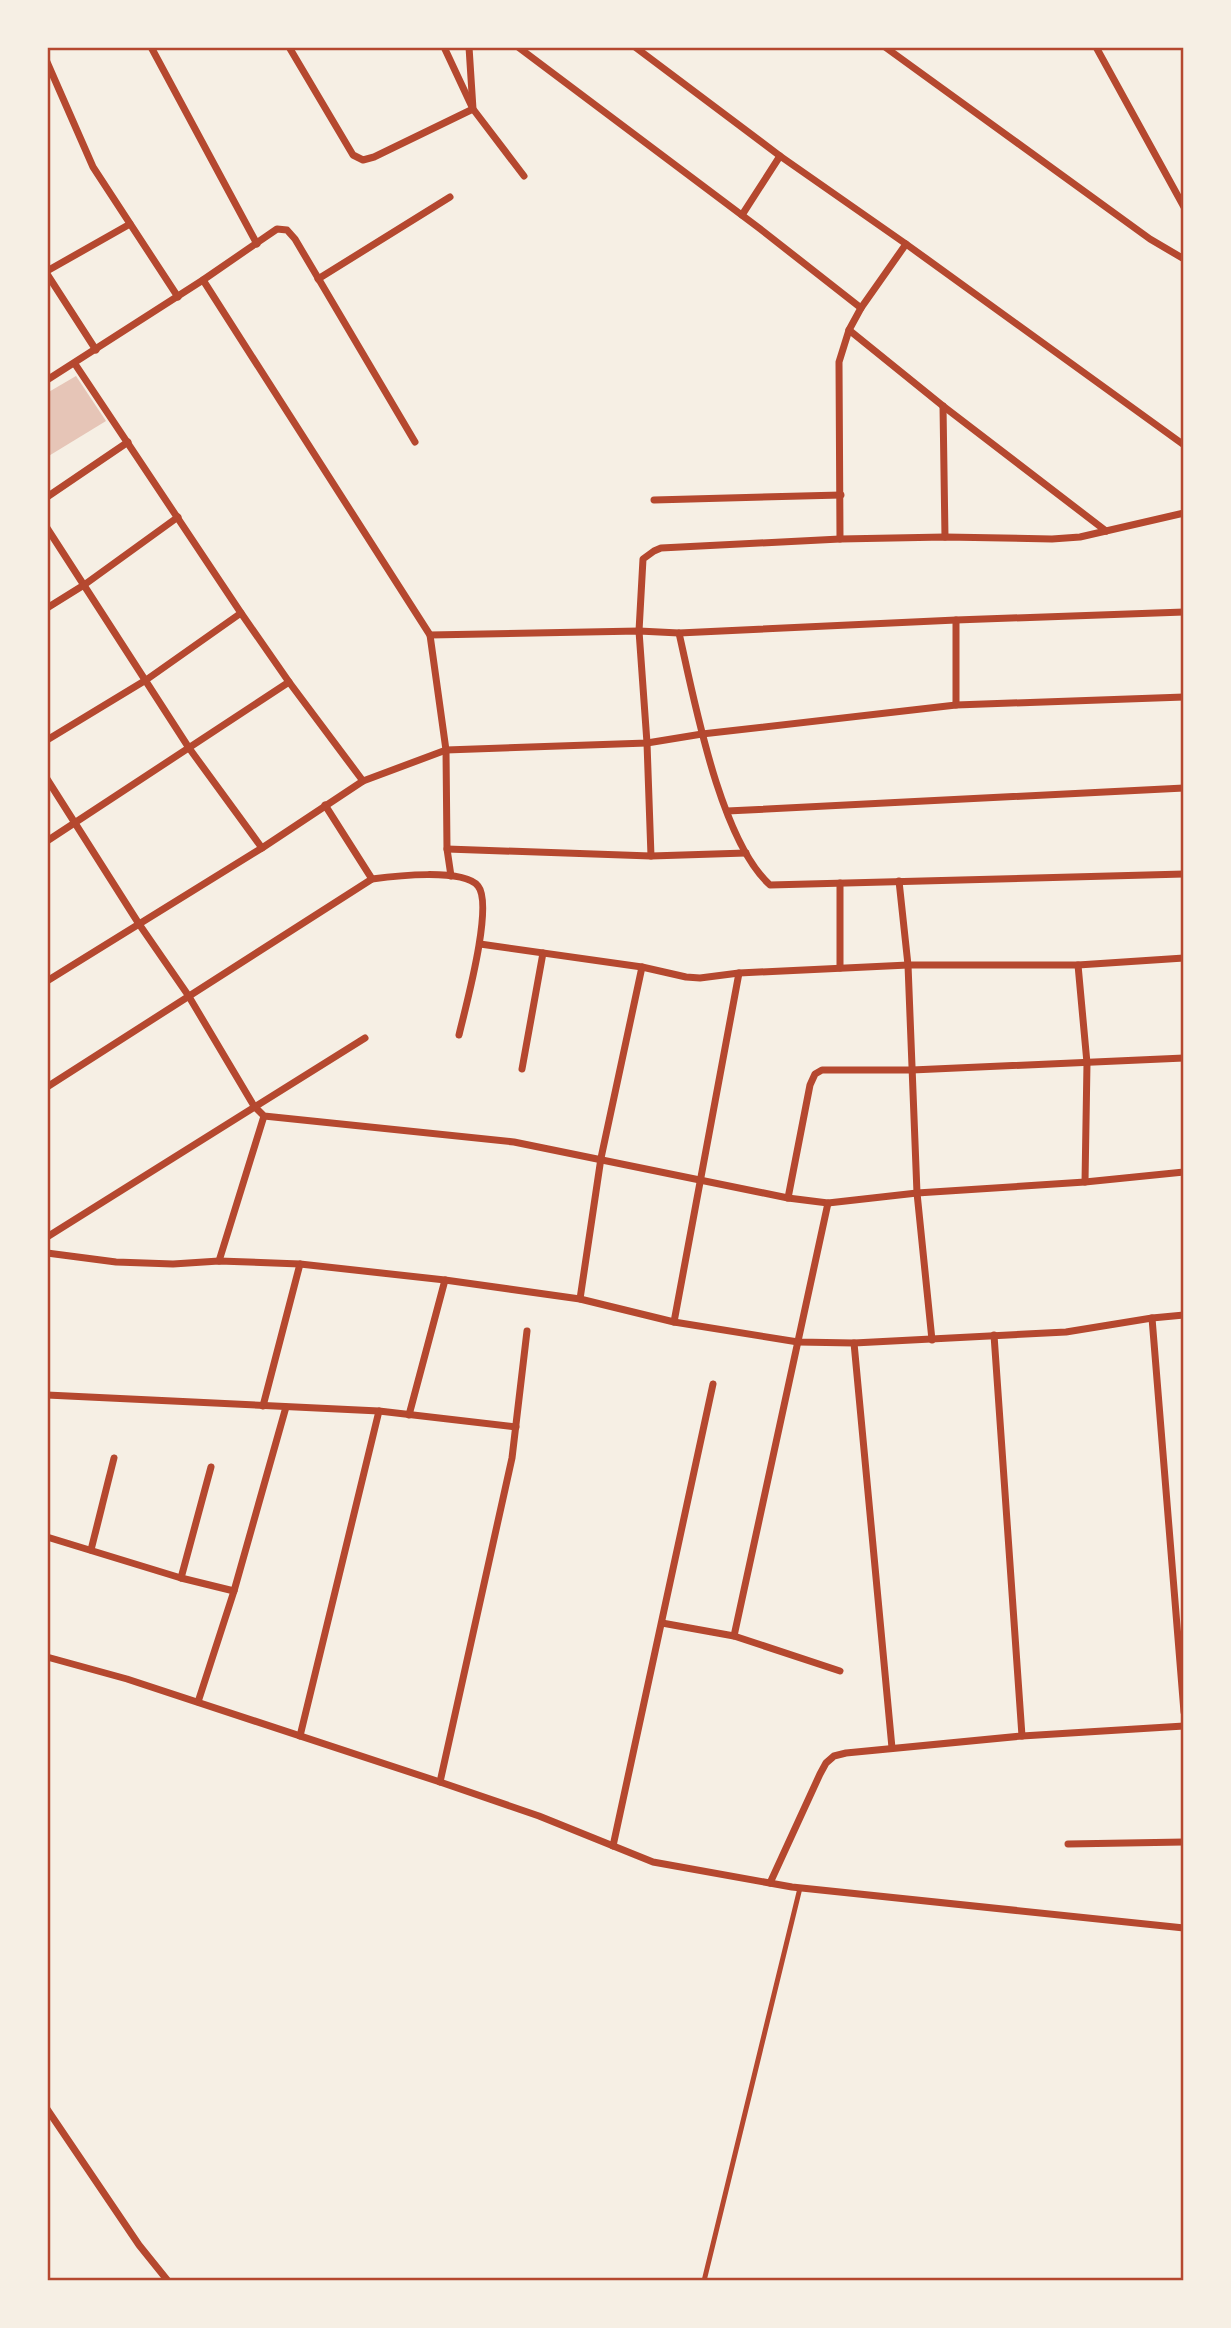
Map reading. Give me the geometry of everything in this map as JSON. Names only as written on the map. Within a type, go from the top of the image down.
[{"type":"street","points":[[151,47],[257,244]]},
{"type":"street","points":[[289,47],[353,155],[363,160],[473,109]]},
{"type":"street","points":[[444,47],[473,109],[524,176]]},
{"type":"street","points":[[469,47],[473,109]]},
{"type":"street","points":[[518,47],[861,308]]},
{"type":"street","points":[[635,47],[780,156],[1184,445]]},
{"type":"street","points":[[885,47],[1150,239],[1184,259]]},
{"type":"street","points":[[1096,47],[1184,207]]},
{"type":"street","points":[[47,62],[93,167],[178,297]]},
{"type":"street","points":[[741,215],[780,156]]},
{"type":"street","points":[[318,278],[450,197]]},
{"type":"street","points":[[96,350],[47,272],[130,224]]},
{"type":"street","points":[[47,380],[178,297],[277,229],[287,230],[295,239],[415,442]]},
{"type":"street","points":[[840,539],[839,362],[849,330],[861,308],[906,244]]},
{"type":"street","points":[[203,280],[430,635],[446,750],[447,849],[451,876]]},
{"type":"street","points":[[849,330],[1106,531]]},
{"type":"street","points":[[75,364],[241,613],[363,781]]},
{"type":"street","points":[[943,406],[945,537]]},
{"type":"street","points":[[47,497],[128,442]]},
{"type":"street","points":[[653,500],[841,495]]},
{"type":"street","points":[[651,856],[648,743],[639,631],[643,559],[653,551],[661,548],[840,539],[1080,537],[1184,513]]},
{"type":"street","points":[[47,608],[84,585],[178,517]]},
{"type":"street","points":[[47,528],[190,748],[262,848]]},
{"type":"street","points":[[430,635],[639,631],[679,633],[1184,612]]},
{"type":"street","points":[[47,740],[146,680],[241,613]]},
{"type":"street","points":[[956,620],[956,705]]},
{"type":"street","points":[[679,633],[702,734],[727,811],[746,853],[761,877],[770,884],[1184,873]]},
{"type":"street","points":[[47,841],[289,682]]},
{"type":"street","points":[[47,981],[262,848],[363,781],[446,750],[648,743],[702,734],[956,705],[1184,697]]},
{"type":"street","points":[[47,779],[139,924],[188,995],[254,1106],[264,1115],[514,1142],[788,1198],[828,1203],[917,1193],[1085,1182],[1184,1172]]},
{"type":"street","points":[[727,811],[1184,788]]},
{"type":"street","points":[[325,805],[372,879]]},
{"type":"street","points":[[447,849],[651,856],[746,853]]},
{"type":"street","points":[[47,1087],[372,879],[400,874],[451,876],[473,882],[480,887],[484,896],[480,944],[459,1035]]},
{"type":"street","points":[[900,881],[908,965],[917,1193],[932,1340]]},
{"type":"street","points":[[840,883],[840,968]]},
{"type":"street","points":[[480,944],[700,978],[739,973],[908,965],[1078,965],[1184,958]]},
{"type":"street","points":[[522,1069],[543,953]]},
{"type":"street","points":[[1078,965],[1087,1063],[1085,1182]]},
{"type":"street","points":[[580,1299],[601,1158],[642,967]]},
{"type":"street","points":[[674,1322],[739,973]]},
{"type":"street","points":[[47,1237],[365,1038]]},
{"type":"street","points":[[788,1198],[810,1085],[815,1074],[822,1070],[912,1070],[1184,1058]]},
{"type":"street","points":[[219,1261],[264,1115]]},
{"type":"street","points":[[734,1636],[828,1203]]},
{"type":"street","points":[[47,1254],[128,1263],[219,1261],[300,1264],[445,1280],[580,1299],[674,1322],[798,1342],[854,1343],[1066,1332],[1184,1315]]},
{"type":"street","points":[[263,1406],[300,1264]]},
{"type":"street","points":[[410,1415],[445,1280]]},
{"type":"street","points":[[1152,1318],[1184,1712]]},
{"type":"street","points":[[440,1783],[512,1458],[527,1331]]},
{"type":"street","points":[[993,1335],[1021,1736]]},
{"type":"street","points":[[854,1343],[892,1748]]},
{"type":"street","points":[[613,1846],[713,1384]]},
{"type":"street","points":[[47,1395],[379,1410],[516,1427]]},
{"type":"street","points":[[198,1702],[234,1591],[286,1407]]},
{"type":"street","points":[[300,1736],[379,1410]]},
{"type":"street","points":[[91,1550],[114,1458]]},
{"type":"street","points":[[181,1578],[211,1467]]},
{"type":"street","points":[[47,1537],[181,1578],[234,1591]]},
{"type":"street","points":[[662,1623],[734,1636],[840,1671]]},
{"type":"street","points":[[47,1657],[127,1679],[539,1816],[653,1862],[800,1888],[1184,1928]]},
{"type":"street","points":[[770,1883],[826,1763],[834,1756],[1021,1736],[1184,1726]]},
{"type":"street","points":[[1068,1844],[1184,1842]]},
{"type":"street","points":[[47,2109],[139,2245],[168,2281]]},
{"type":"lane","points":[[704,2281],[800,1888]]},
{"type":"building","points":[[76,376],[106,421],[47,457],[47,393]]}]
